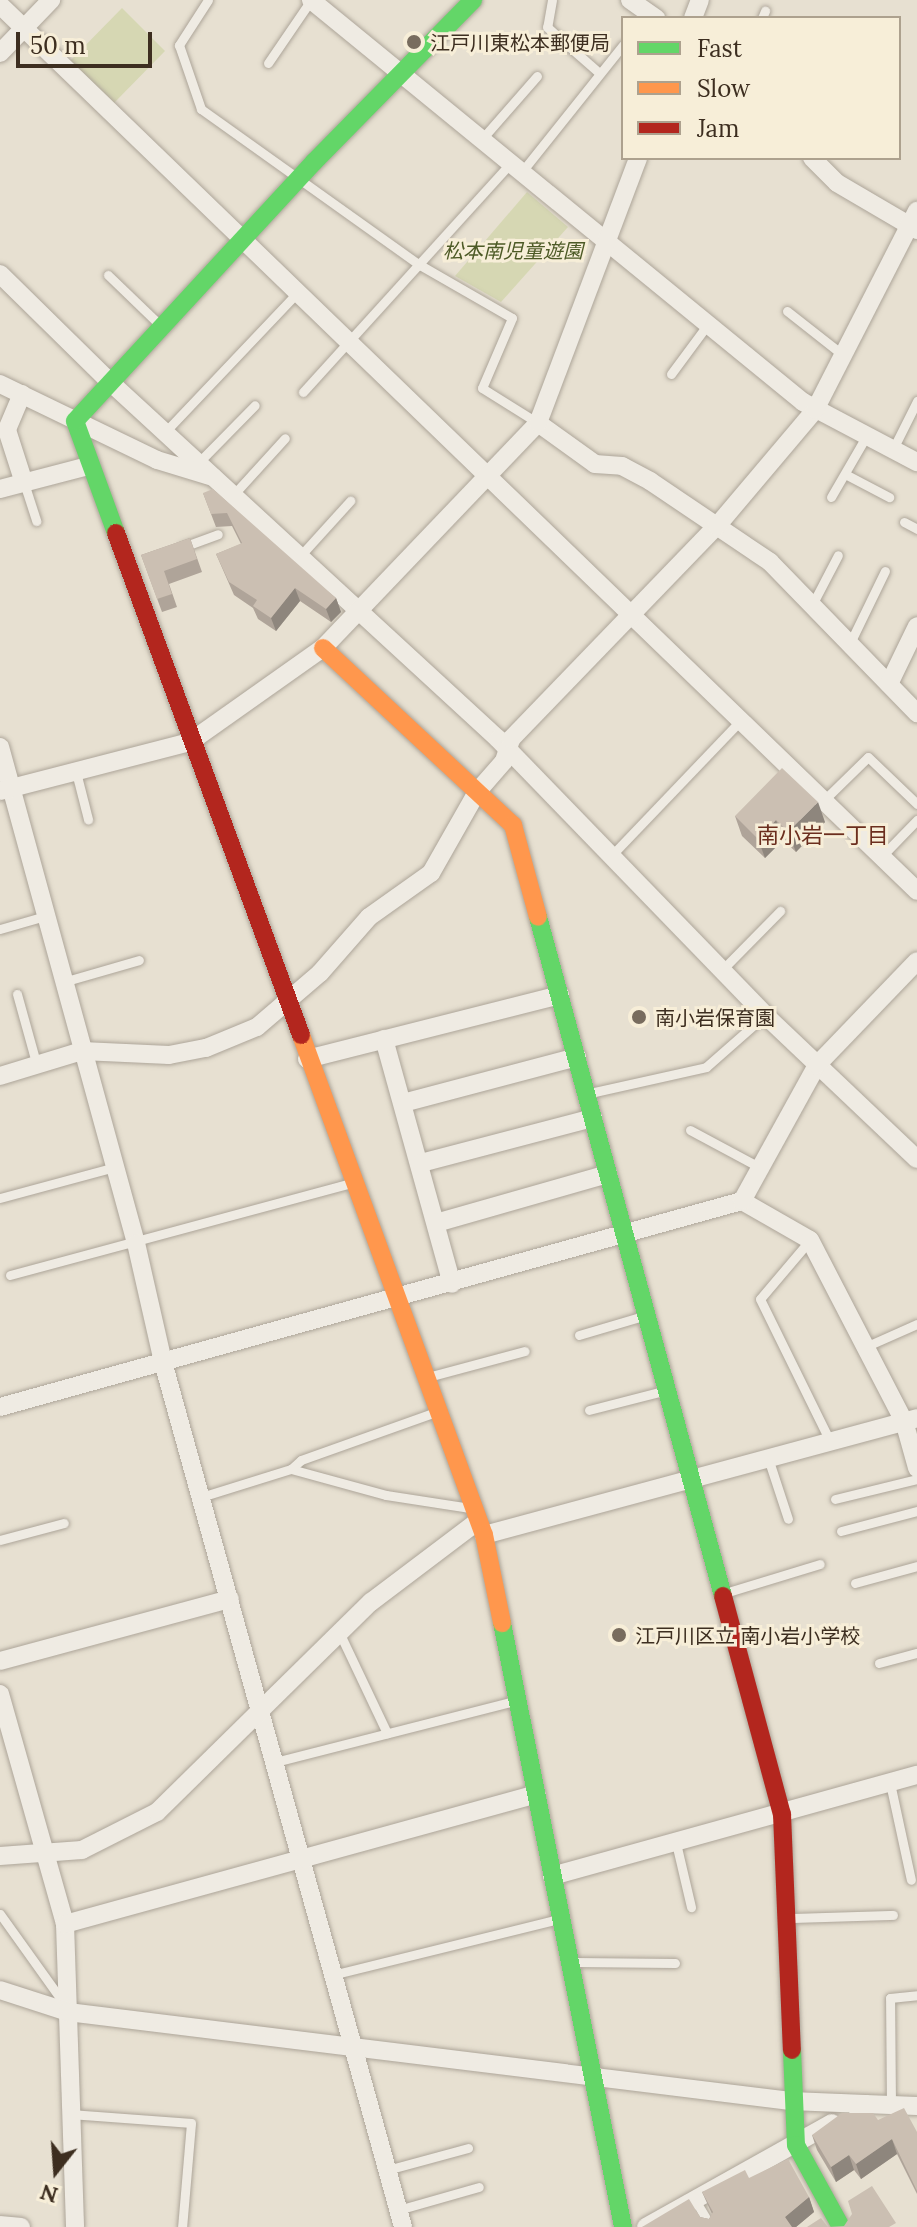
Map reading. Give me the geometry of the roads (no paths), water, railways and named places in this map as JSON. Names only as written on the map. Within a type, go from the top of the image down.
[{"type":"street","points":[[0,53],[51,0]]},
{"type":"street","points":[[311,0],[404,74],[515,170],[815,410],[917,462]]},
{"type":"street","points":[[75,421],[109,381],[164,328],[301,181],[314,162],[404,74],[473,0]]},
{"type":"street","points":[[630,0],[648,16]]},
{"type":"street","points":[[0,5],[917,891]]},
{"type":"street","points":[[6,790],[190,742],[323,648],[538,423],[637,160]]},
{"type":"street","points":[[0,1076],[82,1051],[169,1055],[206,1048],[257,1027],[286,1002],[369,917],[431,873],[477,792],[509,750],[511,739],[717,526],[815,410],[845,357],[915,223],[837,183],[814,160]]},
{"type":"street","points":[[0,274],[109,381],[302,554],[509,750],[765,1015],[917,1159]]},
{"type":"street","points":[[0,384],[157,460],[220,479]]},
{"type":"street","points":[[22,394],[7,430],[24,483]]},
{"type":"street","points":[[75,421],[88,466],[132,566],[190,742],[478,1522],[623,2227]]},
{"type":"street","points":[[538,423],[595,464],[622,466],[770,562],[917,713]]},
{"type":"street","points":[[0,489],[88,466]]},
{"type":"street","points":[[889,684],[917,626]]},
{"type":"street","points":[[323,648],[513,825],[782,1814],[791,2101],[796,2145],[841,2227]]},
{"type":"street","points":[[0,747],[6,790],[45,916],[115,1167],[163,1362],[261,1704],[299,1857],[401,2219]]},
{"type":"street","points":[[0,1407],[742,1201],[817,1065],[917,961]]},
{"type":"street","points":[[307,1059],[560,995]]},
{"type":"street","points":[[384,1039],[421,1163],[452,1284]]},
{"type":"street","points":[[403,1103],[577,1057]]},
{"type":"street","points":[[421,1163],[593,1118]]},
{"type":"street","points":[[436,1223],[608,1174]]},
{"type":"street","points":[[742,1201],[810,1240],[865,1347],[911,1419],[917,1468]]},
{"type":"street","points":[[0,1856],[46,1856],[82,1850],[157,1812],[261,1704],[339,1631],[478,1522],[690,1478],[911,1419]]},
{"type":"street","points":[[0,1661],[230,1599]]},
{"type":"street","points":[[0,1694],[65,1924],[75,2227]]},
{"type":"street","points":[[552,1876],[917,1775]]},
{"type":"street","points":[[65,1924],[536,1794]]},
{"type":"street","points":[[0,1990],[68,2012],[791,2101],[917,2106]]},
{"type":"street","points":[[646,2227],[865,2104]]},
{"type":"street","points":[[0,2225],[21,2227]]},
{"type":"lane","points":[[208,0],[179,45],[201,109],[420,265],[512,318],[482,388],[538,423]]},
{"type":"lane","points":[[268,63],[311,0]]},
{"type":"lane","points":[[552,0],[547,27],[598,72]]},
{"type":"lane","points":[[303,392],[420,265],[515,170],[621,47]]},
{"type":"lane","points":[[481,140],[537,76]]},
{"type":"lane","points":[[108,275],[164,328]]},
{"type":"lane","points":[[166,431],[299,291]]},
{"type":"lane","points":[[787,311],[845,357]]},
{"type":"lane","points":[[671,374],[708,324]]},
{"type":"lane","points":[[893,449],[917,401]]},
{"type":"lane","points":[[200,461],[255,405]]},
{"type":"lane","points":[[831,497],[867,435]]},
{"type":"lane","points":[[235,493],[285,438]]},
{"type":"lane","points":[[845,474],[889,497]]},
{"type":"lane","points":[[24,483],[36,521]]},
{"type":"lane","points":[[302,554],[350,501]]},
{"type":"lane","points":[[904,522],[917,529]]},
{"type":"lane","points":[[165,553],[218,534]]},
{"type":"lane","points":[[812,605],[838,555]]},
{"type":"lane","points":[[850,643],[885,571]]},
{"type":"lane","points":[[610,857],[739,722]]},
{"type":"lane","points":[[822,802],[868,757],[917,804]]},
{"type":"lane","points":[[75,772],[88,819]]},
{"type":"lane","points":[[881,857],[917,820]]},
{"type":"lane","points":[[722,970],[780,911]]},
{"type":"lane","points":[[0,929],[45,916]]},
{"type":"lane","points":[[63,982],[139,960]]},
{"type":"lane","points":[[17,994],[37,1066]]},
{"type":"lane","points":[[586,1093],[706,1067],[765,1015]]},
{"type":"lane","points":[[690,1130],[761,1169]]},
{"type":"lane","points":[[0,1198],[115,1167]]},
{"type":"lane","points":[[10,1275],[352,1183]]},
{"type":"lane","points":[[810,1240],[760,1299],[830,1441]]},
{"type":"lane","points":[[579,1335],[646,1315]]},
{"type":"lane","points":[[865,1347],[917,1324]]},
{"type":"lane","points":[[425,1378],[525,1351]]},
{"type":"lane","points":[[589,1410],[667,1391]]},
{"type":"lane","points":[[201,1497],[291,1469],[301,1460],[438,1411]]},
{"type":"lane","points":[[768,1457],[788,1519]]},
{"type":"lane","points":[[291,1469],[478,1522]]},
{"type":"lane","points":[[835,1499],[917,1479]]},
{"type":"lane","points":[[841,1531],[917,1511]]},
{"type":"lane","points":[[0,1540],[64,1523]]},
{"type":"lane","points":[[722,1594],[820,1564]]},
{"type":"lane","points":[[855,1583],[917,1566]]},
{"type":"lane","points":[[339,1631],[387,1733]]},
{"type":"lane","points":[[879,1663],[917,1653]]},
{"type":"lane","points":[[275,1762],[517,1700]]},
{"type":"lane","points":[[890,1783],[911,1880]]},
{"type":"lane","points":[[676,1843],[691,1907]]},
{"type":"lane","points":[[0,1914],[50,1978],[68,2012]]},
{"type":"lane","points":[[785,1918],[893,1915]]},
{"type":"lane","points":[[332,1975],[561,1918]]},
{"type":"lane","points":[[570,1962],[675,1963]]},
{"type":"lane","points":[[891,2105],[890,1998],[917,1995]]},
{"type":"lane","points":[[71,2114],[191,2123],[182,2227]]},
{"type":"lane","points":[[387,2170],[468,2148]]},
{"type":"lane","points":[[401,2219],[479,2187]]},
{"type":"lane","points":[[695,2200],[711,2227]]},
{"type":"place","name":"江戸川東松本郵便局","points":[[414,42]]},
{"type":"place","name":"南小岩保育園","points":[[639,1017]]},
{"type":"place","name":"江戸川区立 南小岩小学校","points":[[619,1635]]},
{"type":"district","name":"南小岩一丁目","points":[[823,836]]},
{"type":"park label","name":"松本南児童遊園","points":[[513,250]]}]
